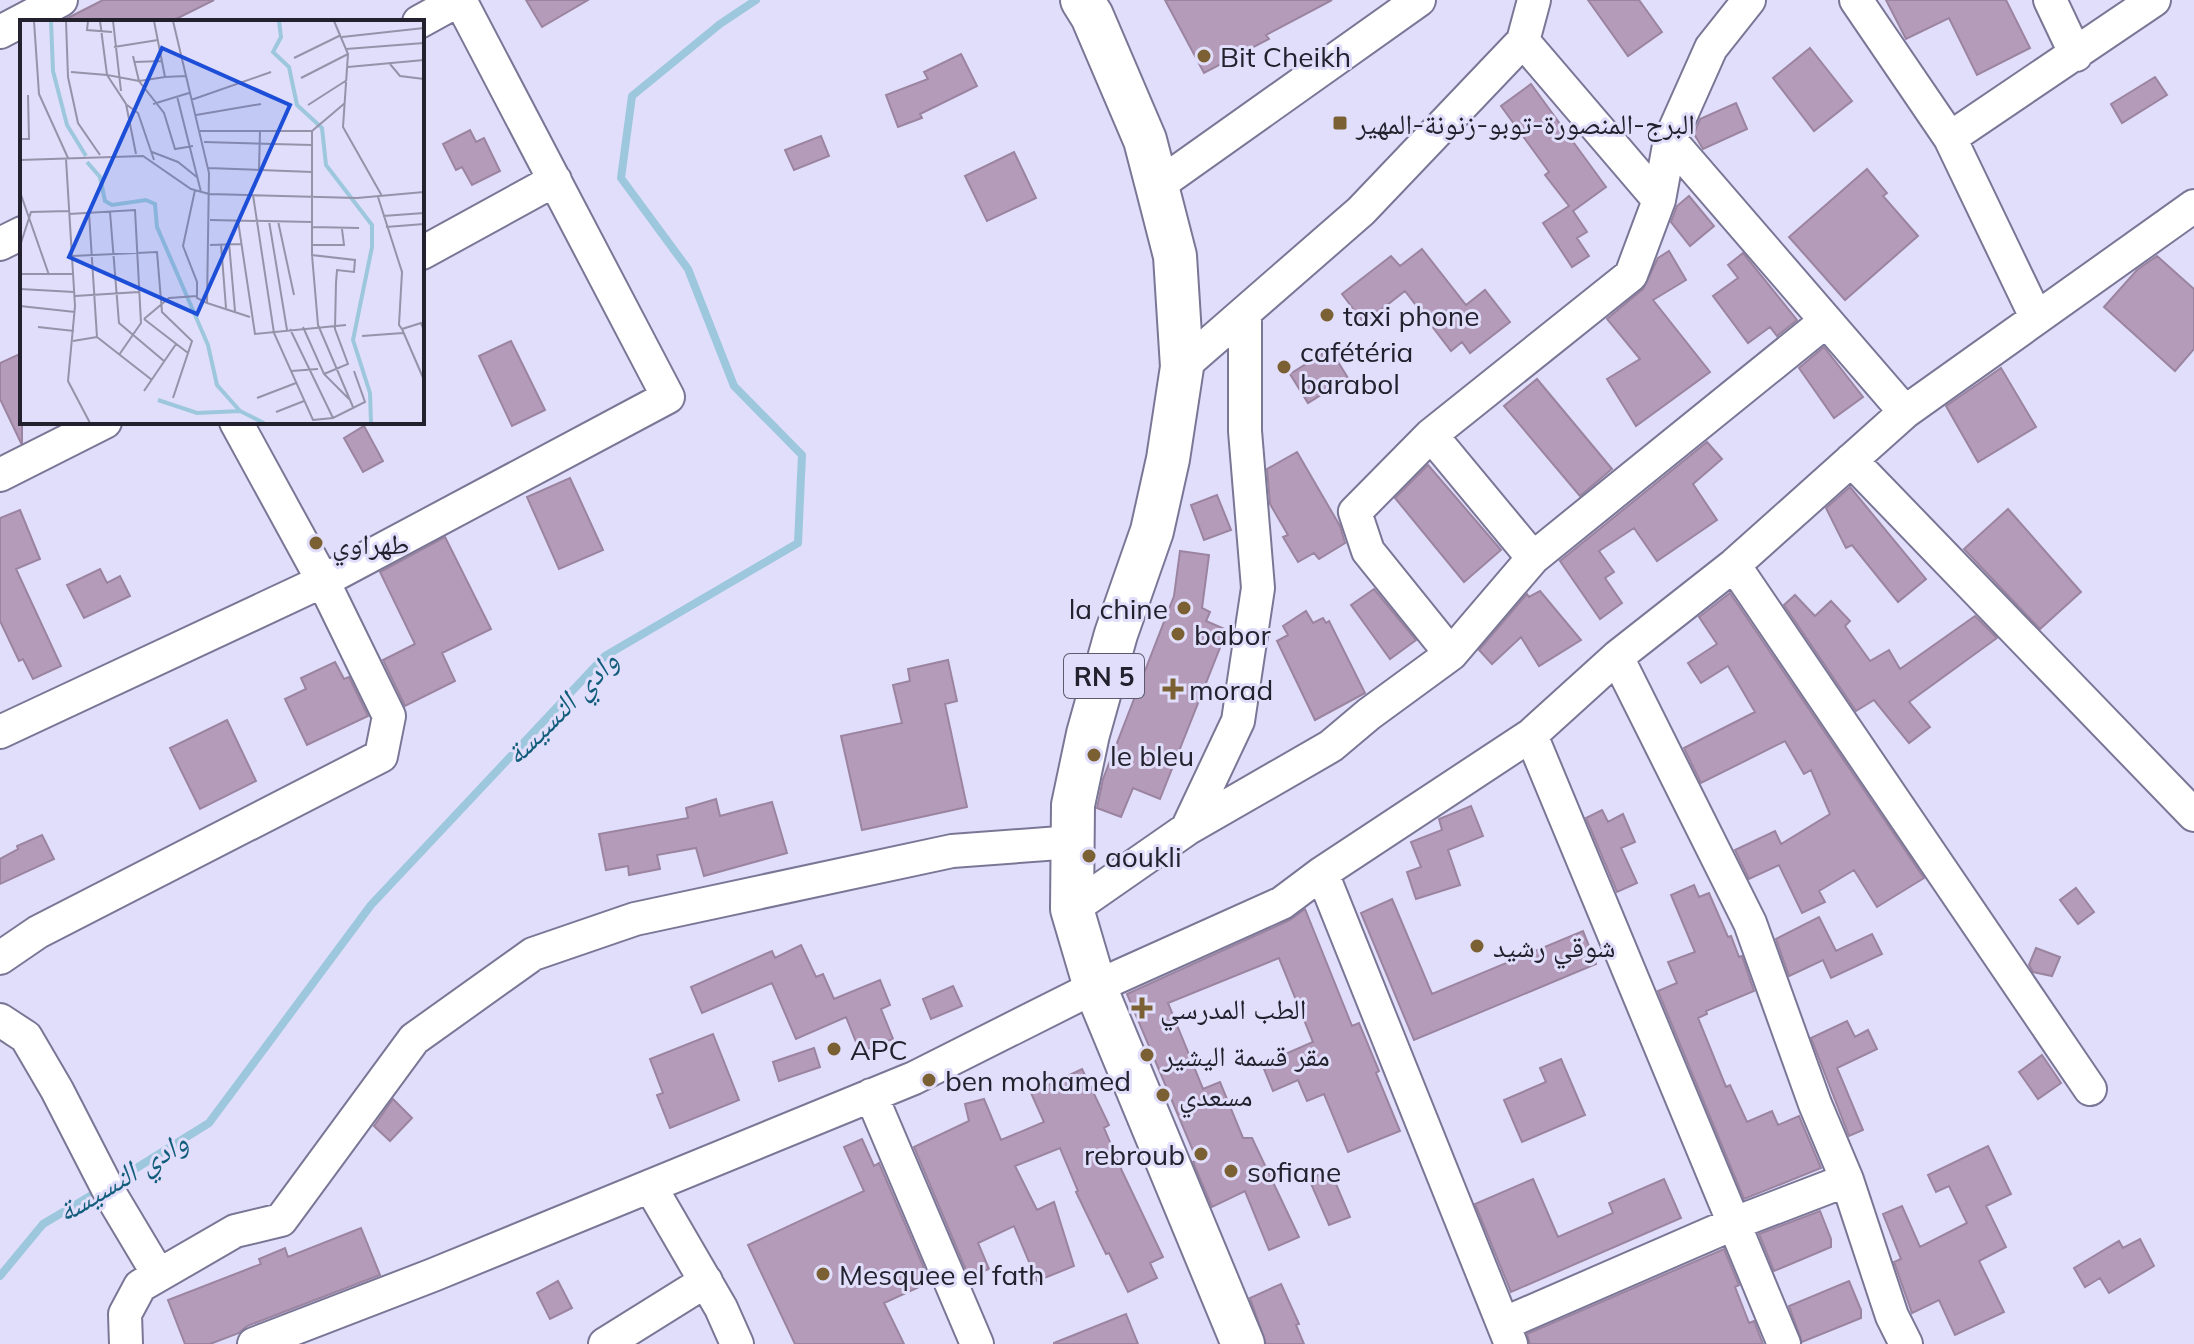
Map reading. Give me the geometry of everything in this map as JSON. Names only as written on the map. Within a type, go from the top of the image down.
[{"type":"main road","name":"RN 5","points":[[1082,0],[1092,16],[1145,140],[1175,256],[1182,367],[1168,459],[1152,531],[1116,634],[1088,734],[1073,805],[1072,909],[1095,987],[1243,1344]]},
{"type":"street","points":[[29,20],[61,0]]},
{"type":"street","points":[[0,732],[323,581],[668,397],[459,0],[423,20]]},
{"type":"street","points":[[1157,186],[1419,0]]},
{"type":"street","points":[[1182,367],[1361,211],[1523,41],[1534,0]]},
{"type":"street","points":[[1451,654],[1368,551],[1355,512],[1431,435],[1631,275],[1659,200],[1670,140],[1711,48],[1749,0]]},
{"type":"street","points":[[1856,0],[1950,138],[2036,317]]},
{"type":"street","points":[[2050,0],[2076,55]]},
{"type":"street","points":[[1950,138],[2154,0]]},
{"type":"street","points":[[1523,41],[1659,200]]},
{"type":"street","points":[[1670,140],[1905,412]]},
{"type":"street","points":[[424,252],[555,180]]},
{"type":"street","points":[[254,1344],[433,1275],[914,1078],[1095,987],[1282,903],[1322,873],[1531,735],[1617,657],[1734,565],[1905,412],[2194,206]]},
{"type":"street","points":[[0,244],[20,234]]},
{"type":"street","points":[[1187,829],[1238,721],[1258,588],[1245,431],[1245,314]]},
{"type":"street","points":[[1072,909],[1187,829],[1331,746],[1451,654],[1533,558],[1826,321]]},
{"type":"street","points":[[0,475],[101,424]]},
{"type":"street","points":[[0,958],[38,932],[381,756],[389,716],[323,581],[237,424]]},
{"type":"street","points":[[1431,435],[1533,558]]},
{"type":"street","points":[[1851,460],[2194,815]]},
{"type":"street","points":[[1734,565],[2090,1089]]},
{"type":"street","points":[[1617,657],[1750,923],[1815,1104],[1847,1180],[1892,1316],[1906,1344]]},
{"type":"street","points":[[1531,735],[1784,1344]]},
{"type":"street","points":[[126,1344],[125,1314],[140,1286],[235,1231],[281,1220],[414,1039],[533,954],[635,919],[952,851],[1073,842]]},
{"type":"street","points":[[1322,873],[1507,1334],[1735,1223],[1847,1180]]},
{"type":"street","points":[[0,1020],[26,1037],[112,1197],[158,1274]]},
{"type":"street","points":[[871,1095],[977,1344]]},
{"type":"street","points":[[650,1186],[706,1281],[737,1344]]},
{"type":"street","points":[[605,1344],[706,1281]]},
{"type":"building","points":[[103,0],[214,0],[174,20],[64,20]]},
{"type":"building","points":[[526,0],[588,0],[542,27]]},
{"type":"building","points":[[1165,0],[1332,0],[1266,35],[1269,39],[1204,73]]},
{"type":"building","points":[[1588,0],[1639,0],[1662,32],[1628,56]]},
{"type":"building","points":[[1886,0],[2006,0],[2030,48],[1977,75],[1949,18],[1906,39]]},
{"type":"building","points":[[1810,48],[1852,101],[1814,131],[1773,78]]},
{"type":"building","points":[[961,54],[977,86],[920,114],[922,118],[898,127],[886,95],[928,79],[924,72]]},
{"type":"building","points":[[2155,77],[2167,95],[2122,123],[2111,104]]},
{"type":"building","points":[[1531,84],[1606,187],[1573,211],[1587,232],[1577,238],[1589,256],[1572,267],[1543,223],[1569,206],[1545,175],[1549,172],[1501,106]]},
{"type":"building","points":[[1736,103],[1747,129],[1703,149],[1694,134],[1700,119]]},
{"type":"building","points":[[470,130],[476,142],[484,138],[500,171],[472,185],[462,167],[456,170],[443,144]]},
{"type":"building","points":[[821,136],[829,156],[794,170],[785,150]]},
{"type":"building","points":[[1014,152],[1036,198],[987,221],[965,176]]},
{"type":"building","points":[[1867,169],[1887,193],[1883,196],[1918,236],[1845,300],[1789,237]]},
{"type":"building","points":[[1689,196],[1714,226],[1690,246],[1671,222],[1677,206]]},
{"type":"building","points":[[1422,249],[1466,305],[1485,290],[1510,322],[1470,353],[1462,342],[1451,351],[1405,291],[1364,323],[1342,294],[1391,256],[1400,266]]},
{"type":"building","points":[[1669,251],[1686,280],[1653,300],[1710,372],[1636,426],[1607,379],[1640,359],[1607,319],[1643,289],[1658,258]]},
{"type":"building","points":[[1743,253],[1797,320],[1777,336],[1770,327],[1748,343],[1713,296],[1738,278],[1728,265]]},
{"type":"building","points":[[2157,256],[2194,289],[2194,349],[2175,371],[2104,307],[2137,270]]},
{"type":"building","points":[[511,341],[545,410],[512,426],[479,356]]},
{"type":"building","points":[[1824,347],[1863,397],[1834,418],[1799,368]]},
{"type":"building","points":[[1330,349],[1348,378],[1308,403],[1290,374]]},
{"type":"building","points":[[20,354],[22,443],[0,399],[0,363]]},
{"type":"building","points":[[2001,368],[2036,427],[1978,462],[1946,406]]},
{"type":"building","points":[[1537,379],[1612,469],[1580,496],[1504,406]]},
{"type":"building","points":[[364,426],[383,461],[363,472],[344,438]]},
{"type":"building","points":[[1707,442],[1722,459],[1693,484],[1717,520],[1657,561],[1634,528],[1599,551],[1614,572],[1605,578],[1622,603],[1600,619],[1560,561]]},
{"type":"building","points":[[1297,452],[1340,526],[1345,543],[1319,559],[1314,553],[1298,562],[1283,537],[1288,535],[1270,504],[1267,469]]},
{"type":"building","points":[[1428,465],[1501,550],[1464,582],[1395,498]]},
{"type":"building","points":[[570,478],[603,550],[559,569],[527,497]]},
{"type":"building","points":[[1850,487],[1926,579],[1898,602],[1852,545],[1846,548],[1826,508]]},
{"type":"building","points":[[1217,495],[1231,530],[1204,540],[1191,505]]},
{"type":"building","points":[[2008,509],[2081,592],[2040,629],[1964,549]]},
{"type":"building","points":[[20,510],[40,559],[16,569],[61,666],[33,679],[23,659],[19,661],[0,621],[0,518]]},
{"type":"building","points":[[445,537],[491,629],[442,653],[455,681],[405,706],[383,660],[415,644],[380,572]]},
{"type":"building","points":[[1180,551],[1209,555],[1202,608],[1210,612],[1206,621],[1227,630],[1160,799],[1133,788],[1121,817],[1097,808],[1103,779],[1174,596]]},
{"type":"building","points":[[100,569],[107,583],[120,576],[130,596],[84,618],[67,585]]},
{"type":"building","points":[[1374,589],[1416,640],[1390,659],[1351,605]]},
{"type":"building","points":[[1540,591],[1581,640],[1539,666],[1521,637],[1492,664],[1479,650],[1527,594],[1529,597]]},
{"type":"building","points":[[1730,593],[1924,878],[1877,907],[1854,870],[1819,891],[1825,902],[1802,913],[1779,865],[1749,879],[1735,850],[1775,831],[1781,844],[1830,814],[1811,770],[1804,774],[1785,741],[1701,783],[1684,748],[1755,712],[1728,666],[1701,683],[1688,663],[1717,644],[1699,617]]},
{"type":"building","points":[[1795,595],[1815,616],[1831,601],[1850,621],[1845,626],[1870,661],[1889,650],[1900,669],[1975,616],[1997,638],[1909,702],[1930,727],[1909,743],[1874,700],[1856,711],[1784,605]]},
{"type":"building","points":[[1306,611],[1313,623],[1323,618],[1326,623],[1329,621],[1365,693],[1315,720],[1277,641],[1288,635],[1283,626]]},
{"type":"building","points":[[948,660],[957,701],[945,704],[967,807],[862,830],[841,736],[902,723],[893,685],[910,681],[908,669]]},
{"type":"building","points":[[335,662],[344,679],[349,677],[368,716],[307,745],[285,699],[306,689],[301,678]]},
{"type":"building","points":[[227,720],[256,781],[200,809],[170,748]]},
{"type":"building","points":[[716,799],[720,816],[772,802],[787,853],[704,876],[696,848],[657,855],[660,869],[629,875],[628,866],[606,870],[599,834],[688,818],[686,808]]},
{"type":"building","points":[[1471,806],[1483,836],[1448,850],[1460,885],[1416,899],[1407,872],[1421,867],[1411,842],[1442,830],[1439,819]]},
{"type":"building","points":[[1602,810],[1608,822],[1623,814],[1635,842],[1621,848],[1637,883],[1617,892],[1586,818]]},
{"type":"building","points":[[42,835],[54,859],[0,884],[0,859],[18,849],[17,846]]},
{"type":"building","points":[[1694,885],[1699,897],[1709,893],[1728,937],[1731,936],[1739,957],[1742,956],[1754,991],[1706,1011],[1707,1014],[1698,1018],[1726,1087],[1730,1085],[1747,1122],[1772,1111],[1778,1125],[1799,1116],[1821,1168],[1744,1199],[1658,991],[1677,983],[1668,962],[1695,952],[1671,895]]},
{"type":"building","points":[[2076,888],[2094,912],[2078,924],[2060,900]]},
{"type":"building","points":[[1392,899],[1432,994],[1583,931],[1596,964],[1414,1040],[1361,913]]},
{"type":"building","points":[[1305,909],[1352,1026],[1359,1023],[1400,1131],[1348,1152],[1324,1094],[1307,1101],[1298,1080],[1273,1091],[1262,1064],[1313,1042],[1279,958],[1168,1003],[1203,1089],[1220,1082],[1243,1138],[1252,1138],[1299,1237],[1269,1250],[1245,1191],[1212,1207],[1193,1162],[1197,1160],[1127,994],[1290,920]]},
{"type":"building","points":[[1819,917],[1836,951],[1872,934],[1882,954],[1831,978],[1823,960],[1789,976],[1776,939]]},
{"type":"building","points":[[801,945],[816,977],[823,974],[834,999],[880,980],[890,1005],[881,1009],[893,1039],[860,1052],[846,1017],[796,1039],[772,983],[702,1013],[691,987],[772,951],[775,958]]},
{"type":"building","points":[[2036,948],[2060,957],[2052,976],[2033,972],[2029,965]]},
{"type":"building","points":[[953,986],[962,1006],[931,1019],[923,999]]},
{"type":"building","points":[[1847,1021],[1855,1037],[1868,1030],[1877,1049],[1837,1068],[1863,1130],[1849,1136],[1811,1038]]},
{"type":"building","points":[[713,1034],[739,1100],[670,1128],[657,1095],[663,1093],[650,1059]]},
{"type":"building","points":[[814,1048],[820,1067],[779,1081],[773,1062]]},
{"type":"building","points":[[2042,1055],[2061,1083],[2038,1099],[2019,1072]]},
{"type":"building","points":[[1561,1059],[1585,1115],[1522,1142],[1504,1100],[1546,1082],[1540,1068]]},
{"type":"building","points":[[1082,1069],[1109,1125],[1104,1128],[1122,1171],[1163,1257],[1150,1263],[1157,1278],[1128,1292],[1076,1192],[1060,1148],[1015,1166],[1037,1210],[1054,1202],[1074,1266],[1037,1281],[1014,1226],[978,1243],[989,1269],[969,1277],[914,1147],[969,1121],[965,1104],[984,1099],[1001,1140],[1044,1122],[1031,1093]]},
{"type":"building","points":[[393,1099],[412,1118],[390,1141],[374,1126]]},
{"type":"building","points":[[862,1139],[874,1166],[879,1163],[930,1282],[884,1303],[904,1344],[795,1344],[748,1245],[864,1191],[844,1147]]},
{"type":"building","points":[[1988,1146],[2011,1194],[1986,1206],[2006,1247],[1979,1261],[2004,1312],[1955,1335],[1939,1300],[1912,1313],[1894,1262],[1901,1259],[1883,1214],[1902,1206],[1920,1247],[1967,1223],[1949,1186],[1936,1192],[1928,1175]]},
{"type":"building","points":[[1330,1170],[1350,1217],[1329,1225],[1309,1179]]},
{"type":"building","points":[[1533,1179],[1558,1237],[1613,1213],[1609,1203],[1664,1179],[1681,1218],[1511,1292],[1475,1204]]},
{"type":"building","points":[[1820,1211],[1831,1247],[1774,1271],[1759,1234]]},
{"type":"building","points":[[361,1228],[380,1275],[247,1326],[239,1333],[210,1344],[185,1344],[168,1300],[261,1264],[259,1259],[285,1248],[288,1257]]},
{"type":"building","points":[[2140,1239],[2154,1266],[2109,1293],[2100,1278],[2085,1287],[2074,1268],[2119,1241],[2123,1248]]},
{"type":"building","points":[[1724,1249],[1739,1285],[1735,1287],[1749,1323],[1754,1321],[1763,1344],[1530,1344],[1527,1334]]},
{"type":"building","points":[[558,1281],[572,1308],[550,1319],[537,1293]]},
{"type":"building","points":[[1849,1281],[1861,1310],[1861,1318],[1802,1342],[1789,1306]]},
{"type":"building","points":[[1281,1284],[1299,1324],[1296,1325],[1304,1344],[1266,1344],[1250,1298]]},
{"type":"building","points":[[1126,1314],[1138,1344],[1054,1344],[1054,1343]]},
{"type":"waterway","name":"وادي النسيسة","points":[[114,1182],[209,1123],[371,905],[605,656],[798,543],[802,455],[734,386],[688,269],[621,178],[632,96],[720,24],[756,0]]},
{"type":"waterway","name":"وادي النسيسة","points":[[0,1276],[43,1224],[102,1189]]},
{"type":"place","name":"Bit Cheikh","points":[[1204,56]]},
{"type":"place","name":"البرج-المنصورة-توبو-زنونة-المهير","points":[[1340,123]]},
{"type":"place","name":"taxi phone","points":[[1327,315]]},
{"type":"place","name":"cafétéria barabol","points":[[1284,367]]},
{"type":"place","name":"طهراوي","points":[[316,543]]},
{"type":"place","name":"la chine","points":[[1184,608]]},
{"type":"place","name":"babor","points":[[1178,634]]},
{"type":"place","name":"morad","points":[[1173,689]]},
{"type":"place","name":"le bleu","points":[[1094,755]]},
{"type":"place","name":"aoukli","points":[[1089,856]]},
{"type":"place","name":"شوقي رشيد","points":[[1477,946]]},
{"type":"place","name":"الطب المدرسي","points":[[1142,1008]]},
{"type":"place","name":"APC","points":[[834,1049]]},
{"type":"place","name":"مقر قسمة اليشير","points":[[1147,1055]]},
{"type":"place","name":"ben mohamed","points":[[929,1080]]},
{"type":"place","name":"مسعدي","points":[[1163,1095]]},
{"type":"place","name":"rebroub","points":[[1201,1154]]},
{"type":"place","name":"sofiane","points":[[1231,1171]]},
{"type":"place","name":"Mesquee el fath","points":[[823,1274]]}]
